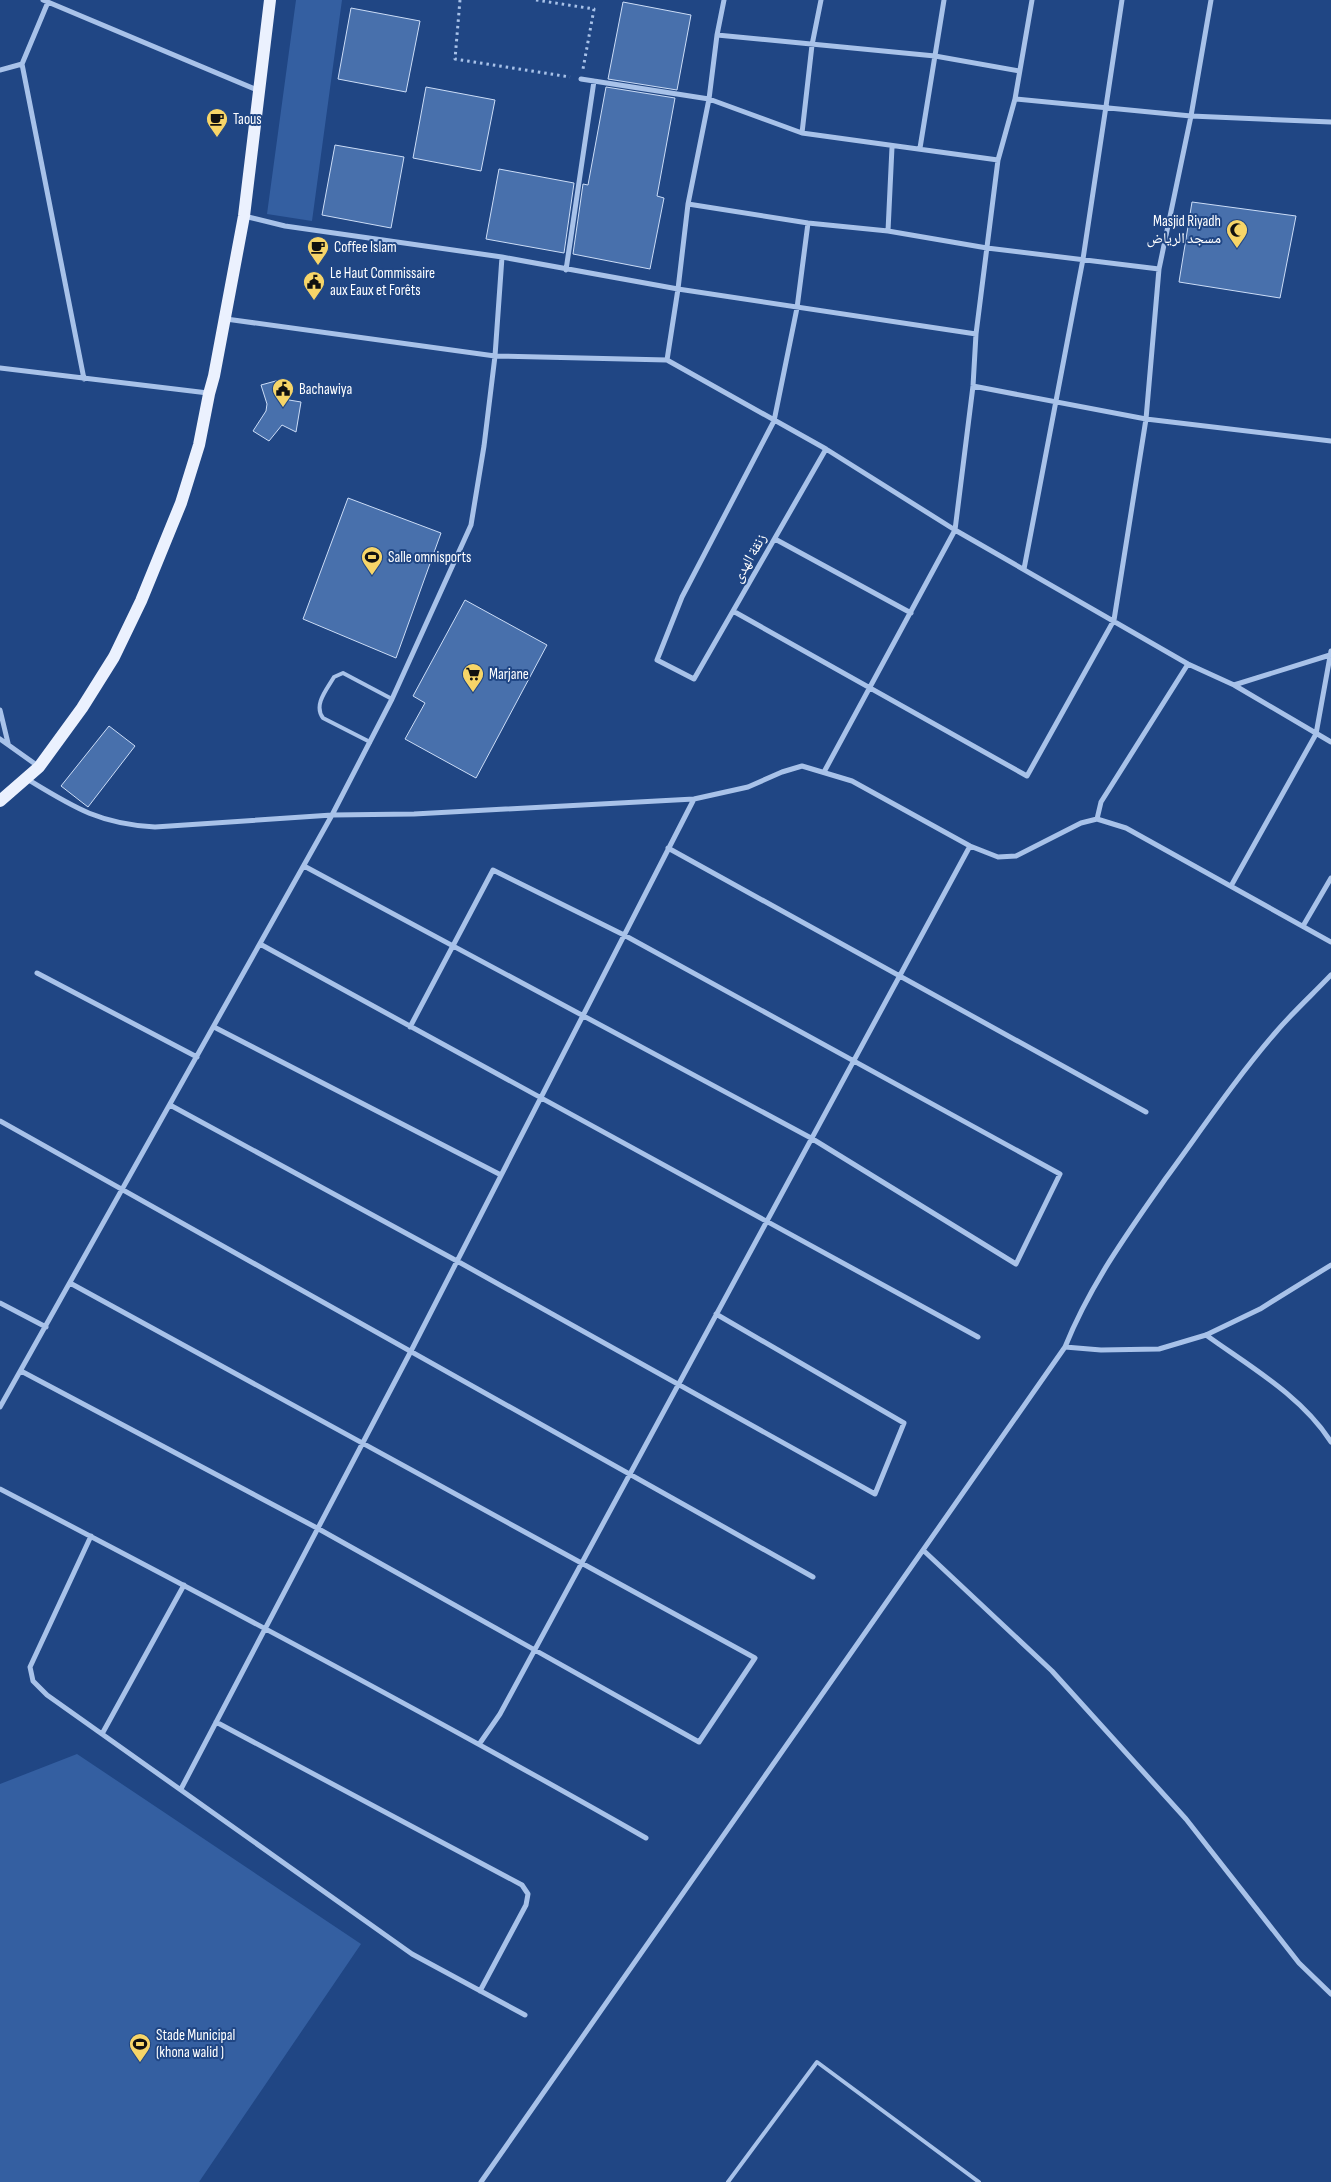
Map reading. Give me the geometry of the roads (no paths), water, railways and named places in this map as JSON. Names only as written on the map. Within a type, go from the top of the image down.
[{"type":"main road","points":[[0,801],[39,767],[82,708],[114,657],[141,601],[181,503],[199,445],[226,319],[244,216],[270,0]]},
{"type":"street","points":[[667,360],[688,204],[709,99],[717,35],[724,0]]},
{"type":"street","points":[[802,134],[812,45],[821,0]]},
{"type":"street","points":[[920,148],[944,0]]},
{"type":"street","points":[[824,772],[955,530],[973,386],[976,334],[998,160],[1015,99],[1032,0]]},
{"type":"street","points":[[1024,569],[1083,259],[1122,0]]},
{"type":"street","points":[[733,611],[1027,776],[1114,620],[1146,419],[1159,269],[1191,116],[1211,0]]},
{"type":"street","points":[[84,378],[22,64],[46,1],[258,90]]},
{"type":"street","points":[[717,35],[934,56],[1019,71]]},
{"type":"street","points":[[0,70],[22,64]]},
{"type":"street","points":[[581,79],[709,99],[802,134],[892,147],[920,148],[998,160]]},
{"type":"street","points":[[566,270],[594,81]]},
{"type":"street","points":[[1015,99],[1191,116],[1331,122]]},
{"type":"street","points":[[888,231],[892,147]]},
{"type":"street","points":[[688,204],[808,223],[888,231],[987,248],[1159,269]]},
{"type":"street","points":[[244,216],[286,226],[502,257],[678,289],[976,334]]},
{"type":"street","points":[[774,422],[797,308],[808,223]]},
{"type":"street","points":[[0,1407],[332,815],[392,699],[471,525],[495,356],[502,257]]},
{"type":"street","points":[[226,319],[495,356],[667,360],[774,422],[826,449],[955,530],[1188,664],[1234,685],[1331,742]]},
{"type":"street","points":[[0,368],[209,394]]},
{"type":"street","points":[[973,386],[1146,419],[1331,442]]},
{"type":"street","name":"زنقة الهدى","points":[[774,422],[682,597],[657,660],[694,679],[826,449]]},
{"type":"street","points":[[775,539],[911,613]]},
{"type":"street","points":[[1230,886],[1316,734],[1331,651]]},
{"type":"street","points":[[1234,685],[1330,655]]},
{"type":"street","points":[[1097,819],[1101,802],[1188,664]]},
{"type":"street","points":[[0,710],[8,743]]},
{"type":"street","points":[[0,739],[39,767]]},
{"type":"street","points":[[27,779],[67,803],[98,818],[130,826],[155,827],[332,815],[423,814],[694,798],[748,787],[782,772],[802,766],[852,781],[970,846],[998,857],[1016,856],[1081,823],[1097,819],[1126,828],[1331,942]]},
{"type":"street","points":[[180,1789],[411,1352],[694,798]]},
{"type":"street","points":[[480,1743],[500,1714],[970,846]]},
{"type":"street","points":[[668,848],[1146,1112]]},
{"type":"street","points":[[304,866],[451,946],[811,1138],[1016,1264],[1060,1174],[624,935],[493,870],[451,946],[410,1027]]},
{"type":"street","points":[[1303,926],[1331,878]]},
{"type":"street","points":[[260,944],[978,1337]]},
{"type":"street","points":[[37,973],[197,1057]]},
{"type":"street","points":[[481,2182],[1065,1347],[1078,1313],[1109,1259],[1220,1103],[1276,1032],[1331,975]]},
{"type":"street","points":[[214,1027],[501,1175]]},
{"type":"street","points":[[170,1105],[457,1261],[875,1494],[904,1423],[716,1314]]},
{"type":"street","points":[[0,1121],[813,1576]]},
{"type":"street","points":[[1065,1347],[1102,1350],[1160,1349],[1206,1335],[1260,1309],[1331,1264]]},
{"type":"street","points":[[21,1371],[317,1528],[700,1742],[755,1658],[70,1283]]},
{"type":"street","points":[[0,1303],[46,1327]]},
{"type":"street","points":[[1206,1335],[1286,1392],[1323,1429],[1331,1442]]},
{"type":"street","points":[[0,1489],[265,1627],[480,1743],[646,1838]]},
{"type":"street","points":[[91,1536],[30,1667],[33,1682],[47,1695],[412,1954],[525,2015]]},
{"type":"street","points":[[923,1550],[1052,1671],[1186,1819],[1299,1963],[1331,1994]]},
{"type":"street","points":[[102,1734],[184,1585]]},
{"type":"street","points":[[216,1722],[522,1885],[528,1894],[526,1905],[480,1991]]},
{"type":"lane","points":[[370,742],[323,718],[319,713],[318,707],[334,677],[338,674],[343,674],[392,699]]},
{"type":"lane","points":[[728,2182],[818,2062],[979,2182]]},
{"type":"place","name":"Taous","points":[[217,138]]},
{"type":"place","name":"Masjid Riyadh مسجد الرياض","points":[[1237,249]]},
{"type":"place","name":"Coffee Islam","points":[[318,266]]},
{"type":"place","name":"Le Haut Commissaire aux Eaux et Forêts","points":[[314,301]]},
{"type":"place","name":"Bachawiya","points":[[283,408]]},
{"type":"place","name":"Salle omnisports","points":[[372,576]]},
{"type":"place","name":"Marjane","points":[[473,693]]},
{"type":"place","name":"Stade Municipal (khona walid )","points":[[140,2063]]}]
